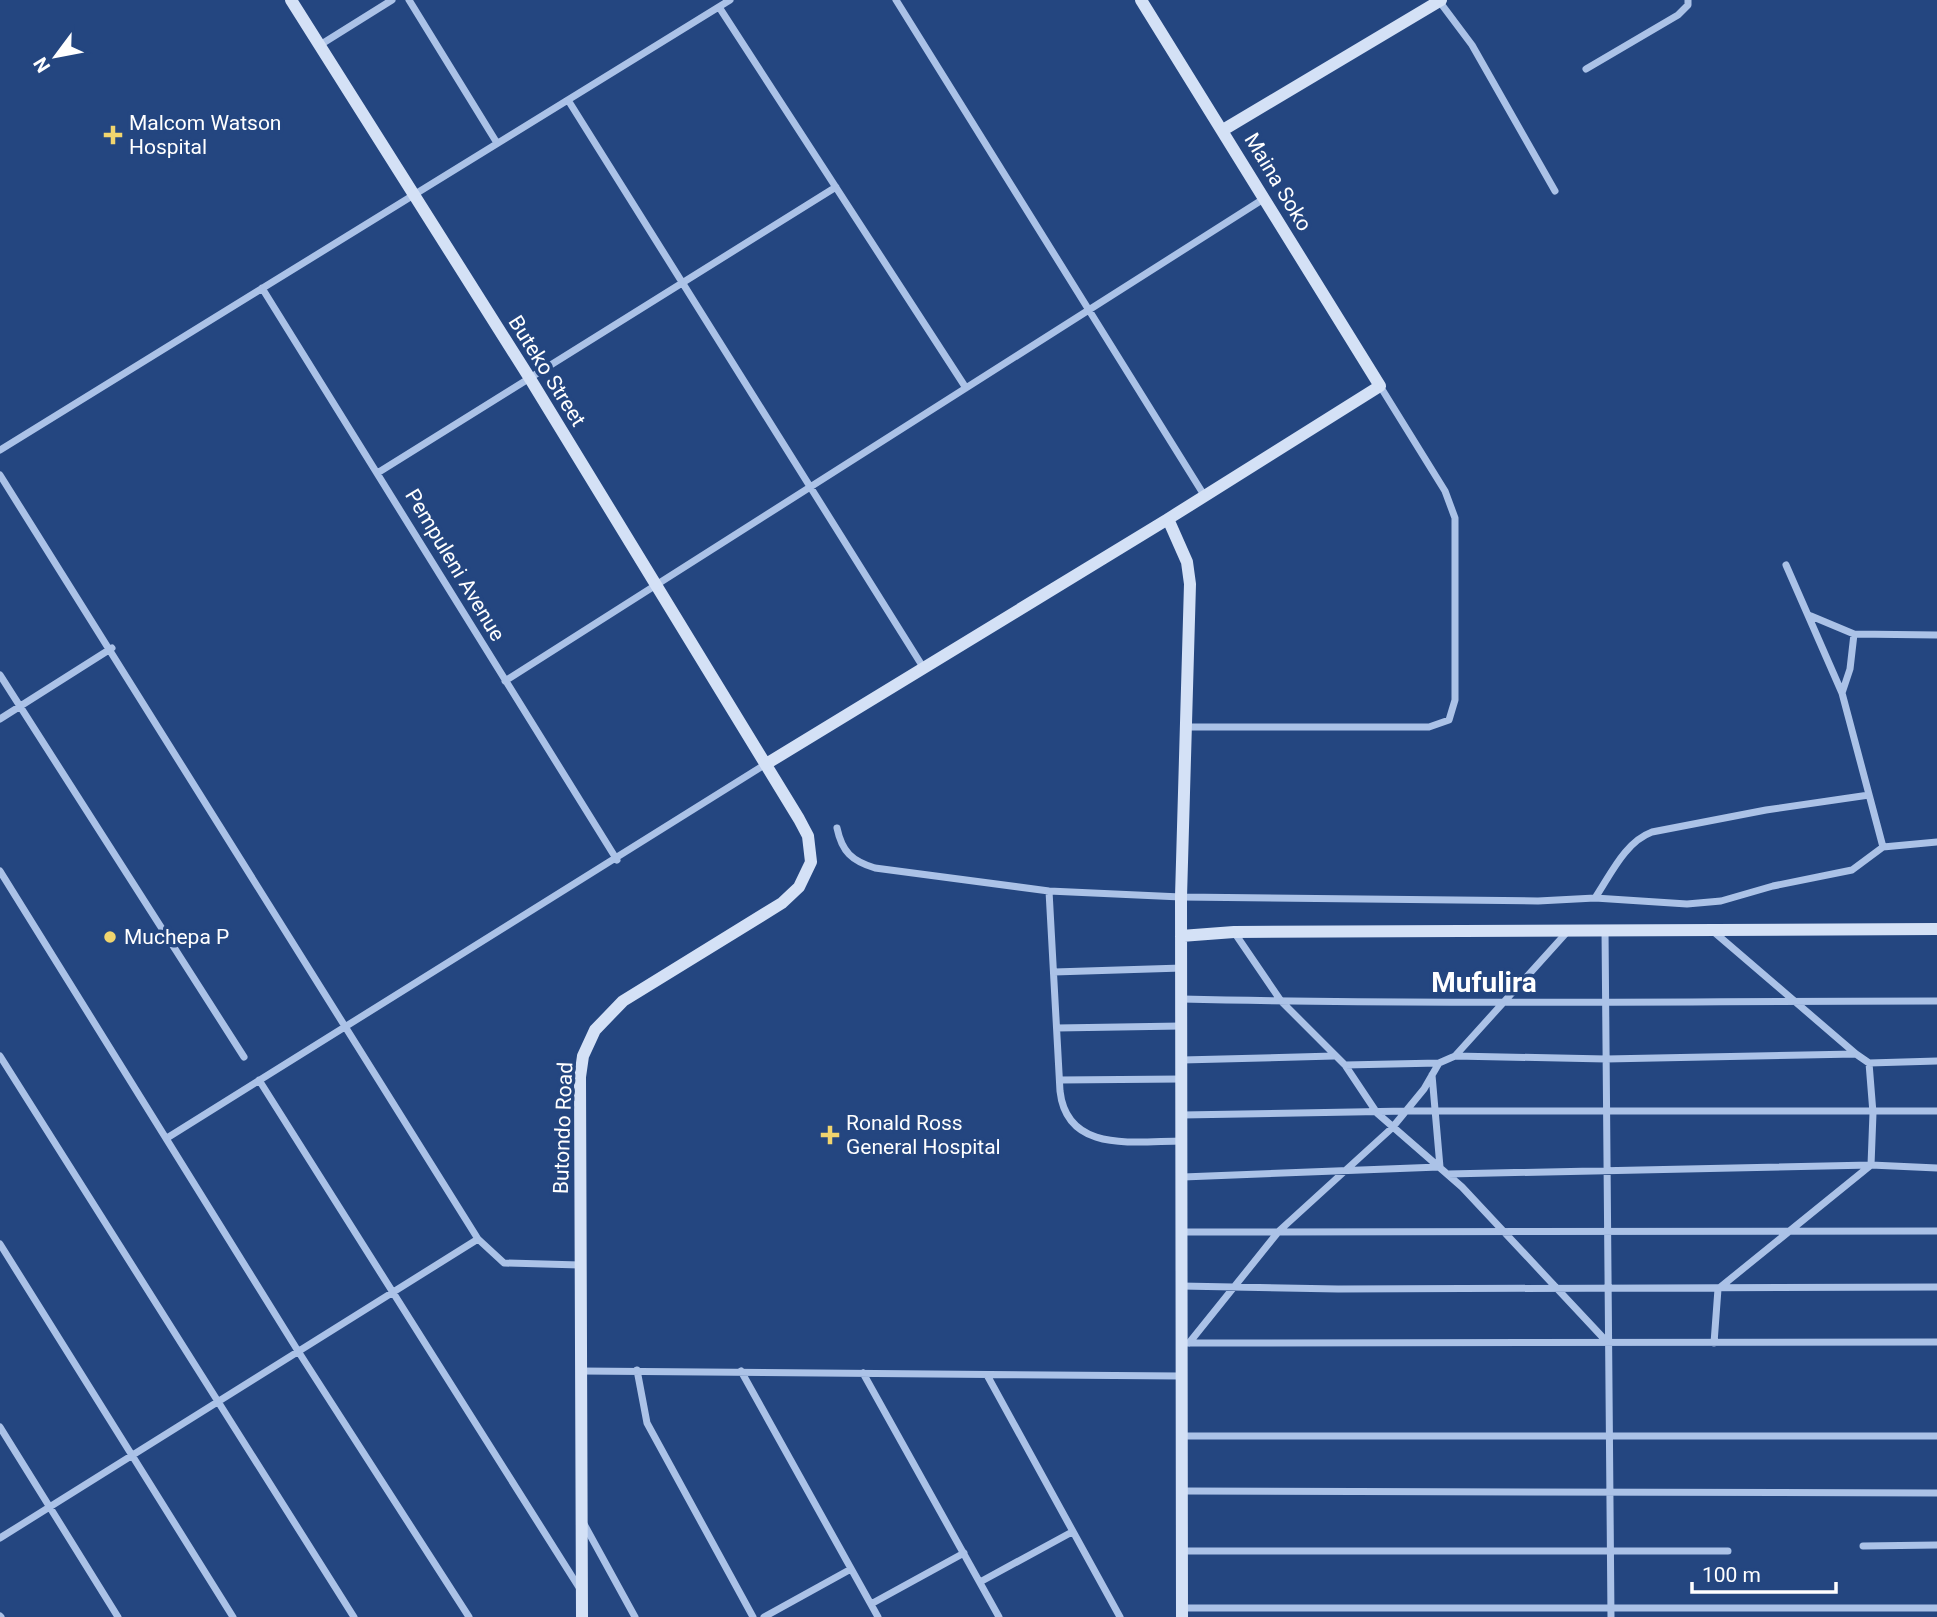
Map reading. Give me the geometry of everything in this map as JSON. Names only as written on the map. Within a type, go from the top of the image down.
[{"type":"street","name":"Buteko Street","points":[[291,0],[529,377],[766,764]]},
{"type":"street","points":[[320,45],[391,0]]},
{"type":"street","points":[[409,0],[497,143]]},
{"type":"street","points":[[0,450],[730,0]]},
{"type":"street","points":[[896,0],[1204,495]]},
{"type":"street","name":"Maina Soko","points":[[1142,0],[1380,386]]},
{"type":"street","points":[[1223,130],[1440,0],[1472,45],[1555,191]]},
{"type":"street","points":[[1586,69],[1678,15],[1688,5],[1688,0]]},
{"type":"street","points":[[719,7],[966,388]]},
{"type":"street","points":[[568,100],[923,667]]},
{"type":"street","points":[[379,472],[836,187]]},
{"type":"street","points":[[505,681],[1265,198]]},
{"type":"street","name":"Pempuleni Avenue","points":[[262,288],[379,472],[617,860]]},
{"type":"street","points":[[167,1138],[348,1028],[766,764],[1168,519],[1380,386],[1445,491],[1455,518],[1455,700],[1449,720],[1429,727],[1188,727]]},
{"type":"street","points":[[0,475],[112,649],[478,1239],[504,1263],[580,1265]]},
{"type":"street","points":[[1168,519],[1187,562],[1191,584],[1181,897],[1183,1177],[1180,1286],[1185,1343],[1180,1376],[1183,1436],[1182,1613],[1611,1607],[1937,1608]]},
{"type":"street","points":[[1786,565],[1842,693],[1883,847]]},
{"type":"street","points":[[1811,617],[1854,634],[1937,635]]},
{"type":"street","points":[[1842,693],[1850,669],[1854,634]]},
{"type":"street","points":[[0,719],[112,649]]},
{"type":"street","points":[[0,675],[244,1057]]},
{"type":"street","name":"Butondo Road","points":[[582,1617],[580,1077],[583,1056],[595,1030],[624,1001],[782,903],[808,874],[811,849],[808,836],[766,764]]},
{"type":"street","points":[[1595,898],[1629,847],[1641,836],[1766,810],[1869,795]]},
{"type":"street","points":[[837,828],[840,845],[849,857],[875,868],[1049,891],[1181,897],[1482,902],[1595,898],[1687,904],[1721,901],[1773,886],[1849,871],[1883,847],[1937,842]]},
{"type":"street","points":[[0,871],[298,1351],[468,1616]]},
{"type":"street","points":[[1049,891],[1064,1115],[1068,1121],[1091,1136],[1106,1140],[1182,1141]]},
{"type":"street","points":[[1605,929],[1611,1617]]},
{"type":"street","points":[[1181,936],[1234,932],[1937,929]]},
{"type":"street","points":[[1345,1065],[1440,1063],[1455,1056],[1568,931]]},
{"type":"street","points":[[1714,931],[1790,999],[1869,1063],[1937,1061]]},
{"type":"street","points":[[1234,932],[1280,1002],[1345,1065],[1377,1113],[1448,1174],[1506,1230],[1608,1343]]},
{"type":"street","points":[[1055,972],[1182,968]]},
{"type":"street","points":[[1182,999],[1502,1003],[1790,999],[1937,1001]]},
{"type":"street","points":[[1057,1028],[1181,1026]]},
{"type":"street","points":[[1455,1056],[1606,1059],[1856,1054]]},
{"type":"street","points":[[0,1056],[354,1617]]},
{"type":"street","points":[[1182,1060],[1334,1056]]},
{"type":"street","points":[[1185,1343],[1279,1231],[1392,1128],[1440,1063]]},
{"type":"street","points":[[1714,1343],[1717,1289],[1871,1165],[1873,1113],[1869,1063]]},
{"type":"street","points":[[1432,1075],[1438,1112],[1440,1167]]},
{"type":"street","points":[[1060,1080],[1182,1079]]},
{"type":"street","points":[[259,1080],[583,1594]]},
{"type":"street","points":[[1182,1115],[1407,1111],[1937,1111]]},
{"type":"street","points":[[1448,1174],[1871,1165],[1937,1168]]},
{"type":"street","points":[[1183,1177],[1440,1167]]},
{"type":"street","points":[[1182,1232],[1937,1231]]},
{"type":"street","points":[[0,1538],[478,1239]]},
{"type":"street","points":[[0,1244],[3,1257],[233,1617]]},
{"type":"street","points":[[1180,1286],[1338,1289],[1937,1287]]},
{"type":"street","points":[[1185,1343],[1937,1342]]},
{"type":"street","points":[[637,1370],[647,1423],[753,1617]]},
{"type":"street","points":[[581,1371],[1180,1376]]},
{"type":"street","points":[[741,1371],[878,1617]]},
{"type":"street","points":[[863,1373],[999,1617]]},
{"type":"street","points":[[987,1375],[1120,1617]]},
{"type":"street","points":[[0,1427],[118,1617]]},
{"type":"street","points":[[1183,1436],[1937,1436]]},
{"type":"street","points":[[1183,1491],[1937,1493]]},
{"type":"street","points":[[582,1520],[635,1617]]},
{"type":"street","points":[[980,1582],[1072,1532]]},
{"type":"street","points":[[1863,1546],[1937,1545]]},
{"type":"street","points":[[1181,1551],[1728,1551]]},
{"type":"street","points":[[871,1604],[964,1553]]},
{"type":"street","points":[[764,1617],[851,1569]]},
{"type":"place","name":"Malcom Watson Hospital","points":[[113,135]]},
{"type":"place","name":"Muchepa P","points":[[110,937]]},
{"type":"place","name":"Ronald Ross General Hospital","points":[[830,1135]]},
{"type":"district","name":"Mufulira","points":[[1484,982]]}]
